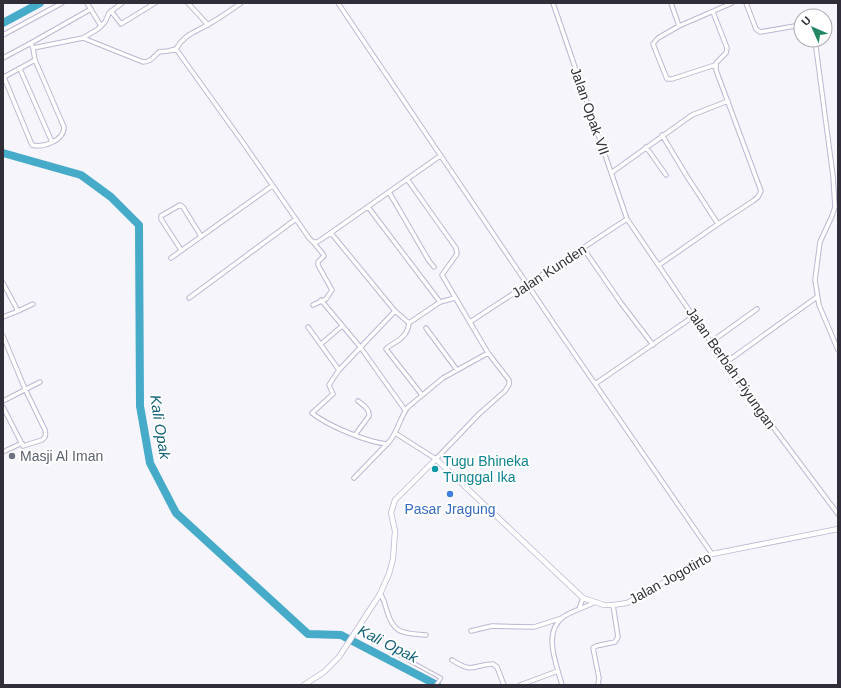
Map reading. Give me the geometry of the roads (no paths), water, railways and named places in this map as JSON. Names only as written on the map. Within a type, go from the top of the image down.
[{"type":"street","points":[[3,35],[62,3]]},
{"type":"street","points":[[87,3],[101,26]]},
{"type":"street","points":[[33,48],[83,38],[101,26],[105,22],[107,15],[122,3]]},
{"type":"street","points":[[111,11],[120,23],[123,23],[155,3]]},
{"type":"street","points":[[188,3],[208,24]]},
{"type":"street","points":[[232,3],[235,7]]},
{"type":"street","points":[[83,38],[143,62],[151,60],[159,52],[176,49],[182,40],[188,35],[242,3]]},
{"type":"street","points":[[338,3],[440,156],[712,554]]},
{"type":"street","name":"Jalan Opak VII","points":[[553,3],[627,219]]},
{"type":"street","points":[[671,3],[679,26]]},
{"type":"street","points":[[713,12],[726,48],[726,53],[717,61],[715,65],[672,79],[667,78],[653,44],[658,38],[679,26],[732,3]]},
{"type":"street","points":[[746,3],[756,29],[760,32],[793,26]]},
{"type":"street","points":[[3,58],[91,9]]},
{"type":"street","points":[[31,43],[35,60],[64,128],[64,132],[59,139],[37,146],[32,145],[3,76],[20,69],[35,60]]},
{"type":"street","points":[[816,48],[826,130],[834,176],[835,207],[820,242],[815,280],[817,297],[838,350]]},
{"type":"street","points":[[176,49],[309,238],[323,254],[324,256],[318,262],[318,265],[332,290],[326,298],[313,305]]},
{"type":"street","points":[[659,265],[753,201],[758,197],[761,191],[715,65]]},
{"type":"street","points":[[20,69],[52,142]]},
{"type":"street","points":[[611,173],[662,135],[692,115],[728,101]]},
{"type":"street","points":[[662,135],[718,224]]},
{"type":"street","points":[[646,147],[666,175]]},
{"type":"street","points":[[313,242],[317,242],[440,156]]},
{"type":"street","points":[[304,685],[312,683],[334,663],[380,594],[389,574],[393,559],[395,531],[391,513],[395,500],[472,420],[505,391],[509,385],[509,380],[488,353],[454,298],[442,275],[457,254],[456,248],[407,179]]},
{"type":"street","points":[[171,258],[272,186]]},
{"type":"street","points":[[389,192],[429,261],[434,267]]},
{"type":"street","points":[[181,250],[161,219],[161,216],[180,205],[201,236]]},
{"type":"street","points":[[368,207],[440,302]]},
{"type":"street","points":[[189,298],[296,219]]},
{"type":"street","name":"Jalan Kunden","points":[[470,322],[627,219]]},
{"type":"street","name":"Jalan Berbah Piyungan","points":[[627,219],[725,363],[838,514]]},
{"type":"street","points":[[330,233],[395,311],[409,323]]},
{"type":"street","points":[[583,248],[621,303],[653,345]]},
{"type":"street","points":[[3,283],[18,311]]},
{"type":"street","points":[[725,363],[817,297]]},
{"type":"street","points":[[422,395],[386,350],[388,347],[404,337],[409,323],[440,302],[454,298]]},
{"type":"street","points":[[321,300],[361,348],[405,410]]},
{"type":"street","points":[[3,317],[33,304]]},
{"type":"street","points":[[711,342],[757,309]]},
{"type":"street","points":[[387,444],[355,436],[318,418],[312,413],[332,394],[329,384],[339,370],[395,311]]},
{"type":"street","points":[[595,384],[694,316]]},
{"type":"street","points":[[321,344],[342,326]]},
{"type":"street","points":[[308,327],[339,370]]},
{"type":"street","points":[[426,328],[457,370]]},
{"type":"street","points":[[3,336],[46,434],[42,440],[24,447],[3,407]]},
{"type":"street","points":[[3,351],[8,348]]},
{"type":"street","points":[[354,478],[387,444],[395,433],[405,410],[443,378],[488,353]]},
{"type":"street","points":[[3,400],[40,382]]},
{"type":"street","points":[[355,436],[369,416],[369,410],[358,401]]},
{"type":"street","points":[[395,433],[436,459]]},
{"type":"street","points":[[5,451],[22,443]]},
{"type":"street","name":"Jalan Jogotirto","points":[[436,459],[583,598],[595,602],[613,605],[627,603],[712,554],[838,529]]},
{"type":"street","points":[[380,594],[390,622],[395,628],[402,633],[426,635]]},
{"type":"street","points":[[579,609],[583,598]]},
{"type":"street","points":[[471,631],[492,626],[534,627],[563,618],[595,602]]},
{"type":"street","points":[[598,685],[599,678],[593,648],[615,642],[617,640],[618,637],[613,605]]},
{"type":"street","points":[[562,685],[552,639],[555,626],[563,618]]},
{"type":"street","points":[[388,649],[442,678],[436,685]]},
{"type":"street","points":[[452,660],[462,666],[470,668],[493,664],[497,667],[504,685]]},
{"type":"street","points":[[520,685],[558,671]]},
{"type":"waterway","name":"Kali Opak","points":[[3,23],[40,3]]},
{"type":"waterway","name":"Kali Opak","points":[[3,153],[81,175],[111,197],[139,225],[140,406],[150,463],[176,513],[308,634],[341,635],[437,685]]},
{"type":"place","name":"Masji Al Iman","points":[[12,456]]},
{"type":"place","name":"Tugu Bhineka Tunggal Ika","points":[[435,469]]},
{"type":"place","name":"Pasar Jragung","points":[[450,494]]}]
